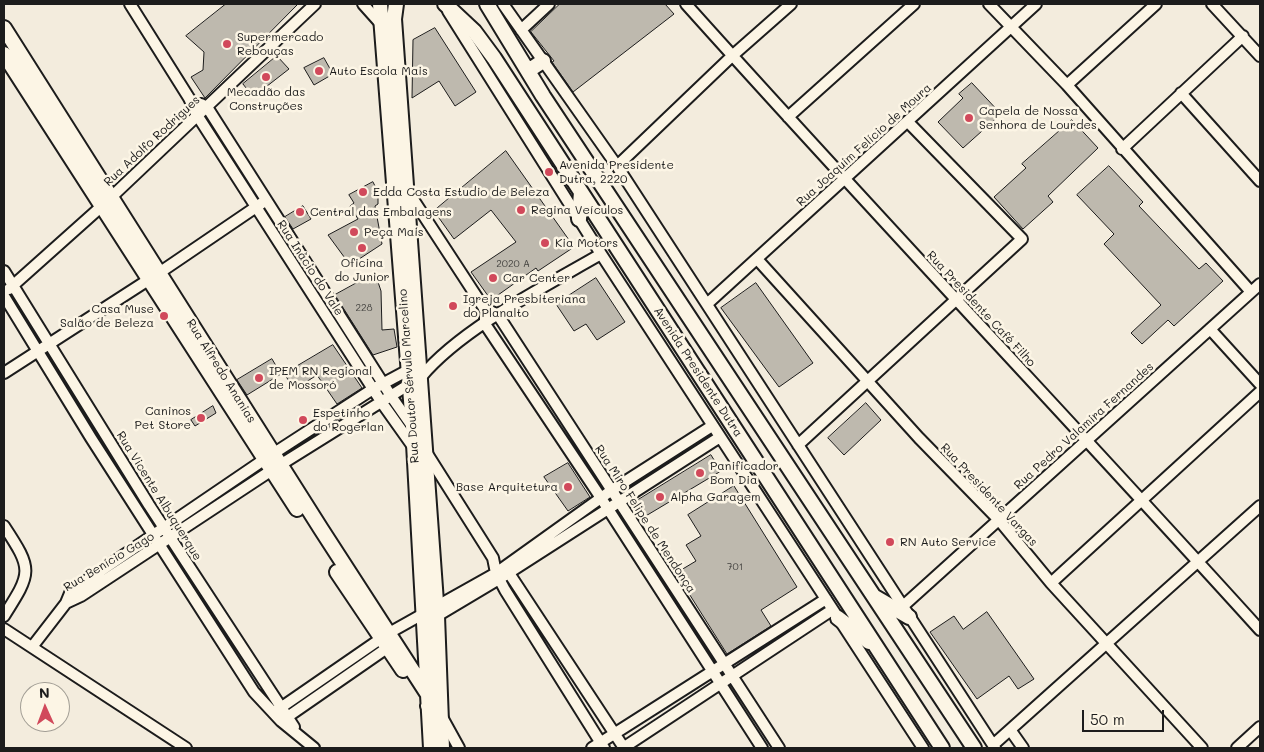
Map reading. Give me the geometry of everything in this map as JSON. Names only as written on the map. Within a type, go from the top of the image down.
[{"type":"main road","name":"Rua Doutor Sérvulo Marcelino","points":[[380,4],[380,24],[418,372],[413,426],[420,450]]},
{"type":"main road","name":"Rua Doutor Sérvulo Marcelino","points":[[396,4],[394,19],[418,372],[420,450],[442,748]]},
{"type":"main road","name":"Avenida Presidente Dutra","points":[[444,4],[474,31],[494,58],[942,748]]},
{"type":"main road","name":"Avenida Presidente Dutra","points":[[487,4],[528,71],[974,748]]},
{"type":"main road","name":"Rua Alfredo Ananias","points":[[4,28],[107,200],[386,640],[440,720]]},
{"type":"main road","name":"Rua Alfredo Ananias","points":[[4,54],[107,200]]},
{"type":"main road","points":[[528,71],[543,61]]},
{"type":"main road","points":[[579,219],[581,192]]},
{"type":"main road","points":[[873,595],[906,612]]},
{"type":"main road","name":"Rua Doutor Sérvulo Marcelino","points":[[429,694],[432,612]]},
{"type":"main road","points":[[835,614],[877,648]]},
{"type":"main road","name":"Rua Alfredo Ananias","points":[[386,640],[429,694],[440,720]]},
{"type":"main road","name":"Rua Doutor Sérvulo Marcelino","points":[[431,748],[440,720]]},
{"type":"street","name":"Rua Inácio do Vale","points":[[130,4],[189,98],[196,115],[378,386]]},
{"type":"street","name":"Rua Adolfo Rodrigues","points":[[4,296],[13,285],[107,200],[196,115],[207,107],[315,4]]},
{"type":"street","points":[[363,4],[380,24]]},
{"type":"street","name":"Avenida Presidente Dutra","points":[[444,4],[601,254],[923,748]]},
{"type":"street","points":[[503,4],[616,166],[994,747],[1260,508]]},
{"type":"street","points":[[521,30],[549,4]]},
{"type":"street","name":"Rua Presidente Café Filho","points":[[686,4],[844,180],[1088,440],[1141,501],[1260,630]]},
{"type":"street","points":[[616,166],[732,56],[791,4]]},
{"type":"street","points":[[788,117],[912,4]]},
{"type":"street","points":[[989,4],[1010,28],[1067,85],[1251,292]]},
{"type":"street","name":"Rua Joaquim Felício de Moura","points":[[707,304],[1036,4]]},
{"type":"street","points":[[1067,85],[1156,4]]},
{"type":"street","points":[[1212,4],[1260,56]]},
{"type":"street","points":[[1122,149],[1243,36]]},
{"type":"street","points":[[1181,93],[1260,181]]},
{"type":"street","points":[[189,98],[207,107]]},
{"type":"street","name":"Rua Inácio do Vale","points":[[207,107],[267,200],[386,399],[493,558],[507,570],[624,748]]},
{"type":"street","points":[[798,445],[1022,239],[908,122]]},
{"type":"street","name":"Rua Miro Felipe de Mendonça","points":[[406,190],[484,308],[485,324],[601,498],[762,748]]},
{"type":"street","points":[[4,373],[155,276],[267,200]]},
{"type":"street","name":"Rua Benício Gago","points":[[66,602],[71,591],[163,528],[273,462],[386,399],[418,372],[498,315],[601,254]]},
{"type":"street","name":"Rua Presidente Vargas","points":[[758,259],[918,438],[999,520],[1051,583],[1202,748]]},
{"type":"street","name":"Rua Vicente Albuquerque","points":[[4,271],[163,528],[240,647],[277,710],[314,748]]},
{"type":"street","name":"Rua Pedro Valamira Fernandes","points":[[906,612],[999,520],[1260,284]]},
{"type":"street","name":"Rua Vicente Albuquerque","points":[[4,296],[36,352],[254,692],[277,710]]},
{"type":"street","name":"Rua Miro Felipe de Mendonça","points":[[484,308],[498,315],[538,380],[780,748]]},
{"type":"street","points":[[1210,329],[1260,384]]},
{"type":"street","name":"Rua Benício Gago","points":[[66,602],[81,596],[171,539],[378,386],[418,372]]},
{"type":"street","points":[[526,387],[538,380]]},
{"type":"street","points":[[1051,583],[1260,392]]},
{"type":"street","name":"Rua Inácio do Vale","points":[[386,399],[413,426]]},
{"type":"street","points":[[277,710],[432,612],[507,570],[558,534],[612,490],[712,426]]},
{"type":"street","points":[[558,534],[607,508],[720,437]]},
{"type":"street","points":[[4,526],[27,566],[24,583],[4,616]]},
{"type":"street","name":"Rua Inácio do Vale","points":[[493,558],[497,576],[599,746]]},
{"type":"street","points":[[106,567],[112,576]]},
{"type":"street","points":[[599,746],[614,733],[826,599]]},
{"type":"street","points":[[32,647],[66,602]]},
{"type":"street","points":[[624,748],[732,676],[835,614]]},
{"type":"street","points":[[4,629],[186,748]]},
{"type":"street","points":[[284,718],[386,640]]},
{"type":"street","points":[[229,653],[240,647]]},
{"type":"street","points":[[656,707],[664,721]]},
{"type":"street","points":[[440,720],[459,748]]},
{"type":"street","points":[[1237,748],[1260,727]]},
{"type":"street","points":[[1011,731],[1023,748]]},
{"type":"street","points":[[164,748],[170,739]]},
{"type":"building","name":"Supermercado Rebouças","points":[[226,4],[298,4],[205,98],[191,77],[203,70],[204,52],[186,36]]},
{"type":"building","points":[[560,4],[665,4],[674,14],[573,92],[552,62],[554,61],[531,32]]},
{"type":"building","points":[[435,28],[476,92],[455,106],[439,81],[412,98],[413,40]]},
{"type":"building","name":"Mecadão das Construções","points":[[277,56],[289,69],[253,97],[243,84]]},
{"type":"building","name":"Auto Escola Mais","points":[[324,58],[333,74],[314,85],[304,68]]},
{"type":"building","name":"Capela de Nossa Senhora de Lourdes","points":[[972,83],[1001,114],[963,148],[938,122],[963,98],[959,94]]},
{"type":"building","points":[[1072,120],[1098,148],[1048,196],[1053,202],[1023,229],[994,197],[1026,168],[1022,164]]},
{"type":"building","points":[[506,151],[574,247],[538,271],[536,268],[491,300],[471,272],[516,242],[491,210],[454,239],[434,211]]},
{"type":"building","points":[[1109,166],[1143,202],[1139,206],[1199,269],[1206,263],[1223,281],[1174,326],[1168,320],[1142,344],[1131,333],[1161,305],[1104,244],[1114,234],[1077,195]]},
{"type":"building","points":[[373,182],[378,192],[378,204],[375,206],[382,244],[350,265],[328,235],[358,219],[350,206],[354,203],[349,195]]},
{"type":"building","name":"Central das Embalagens","points":[[303,206],[311,219],[293,229],[285,217]]},
{"type":"building","points":[[375,273],[381,291],[382,330],[394,329],[397,347],[373,355],[335,295]]},
{"type":"building","points":[[596,278],[625,322],[597,340],[586,324],[574,331],[556,304]]},
{"type":"building","points":[[756,283],[813,363],[779,387],[721,308]]},
{"type":"building","points":[[333,345],[362,388],[337,404],[317,375],[295,389],[284,374]]},
{"type":"building","name":"IPEM RN Regional de Mossoró","points":[[272,359],[281,374],[247,395],[237,380]]},
{"type":"building","points":[[866,403],[881,420],[844,455],[828,438]]},
{"type":"building","name":"Caninos Pet Store","points":[[213,406],[216,413],[195,426],[191,420]]},
{"type":"building","name":"Alpha Garagem","points":[[711,455],[721,471],[639,520],[630,505]]},
{"type":"building","name":"Base Arquitetura","points":[[568,463],[590,497],[568,511],[544,477]]},
{"type":"building","points":[[734,486],[797,587],[761,610],[771,626],[727,654],[676,573],[696,561],[686,545],[701,536],[688,515]]},
{"type":"building","points":[[987,612],[1034,679],[1018,689],[1009,676],[977,699],[930,632],[954,616],[963,629]]},
{"type":"place","name":"Supermercado Rebouças","points":[[227,44]]},
{"type":"place","name":"Auto Escola Mais","points":[[319,71]]},
{"type":"place","name":"Mecadão das Construções","points":[[266,77]]},
{"type":"place","name":"Capela de Nossa Senhora de Lourdes","points":[[969,118]]},
{"type":"place","name":"Avenida Presidente Dutra, 2220","points":[[549,172]]},
{"type":"place","name":"Edda Costa Estudio de Beleza","points":[[363,192]]},
{"type":"place","name":"Regina Veículos","points":[[521,210]]},
{"type":"place","name":"Central das Embalagens","points":[[300,212]]},
{"type":"place","name":"Peça Mais","points":[[354,232]]},
{"type":"place","name":"Kia Motors","points":[[545,243]]},
{"type":"place","name":"Oficina do Junior","points":[[362,248]]},
{"type":"place","name":"Car Center","points":[[493,278]]},
{"type":"place","name":"Igreja Presbiteriana do Planalto","points":[[453,306]]},
{"type":"place","name":"Casa Muse Salão de Beleza","points":[[164,316]]},
{"type":"place","name":"IPEM RN Regional de Mossoró","points":[[259,378]]},
{"type":"place","name":"Caninos Pet Store","points":[[201,418]]},
{"type":"place","name":"Espetinho do Rogerlan","points":[[303,420]]},
{"type":"place","name":"Panificador Bom Dia","points":[[700,473]]},
{"type":"place","name":"Base Arquitetura","points":[[568,487]]},
{"type":"place","name":"Alpha Garagem","points":[[660,497]]},
{"type":"place","name":"RN Auto Service","points":[[890,542]]}]
